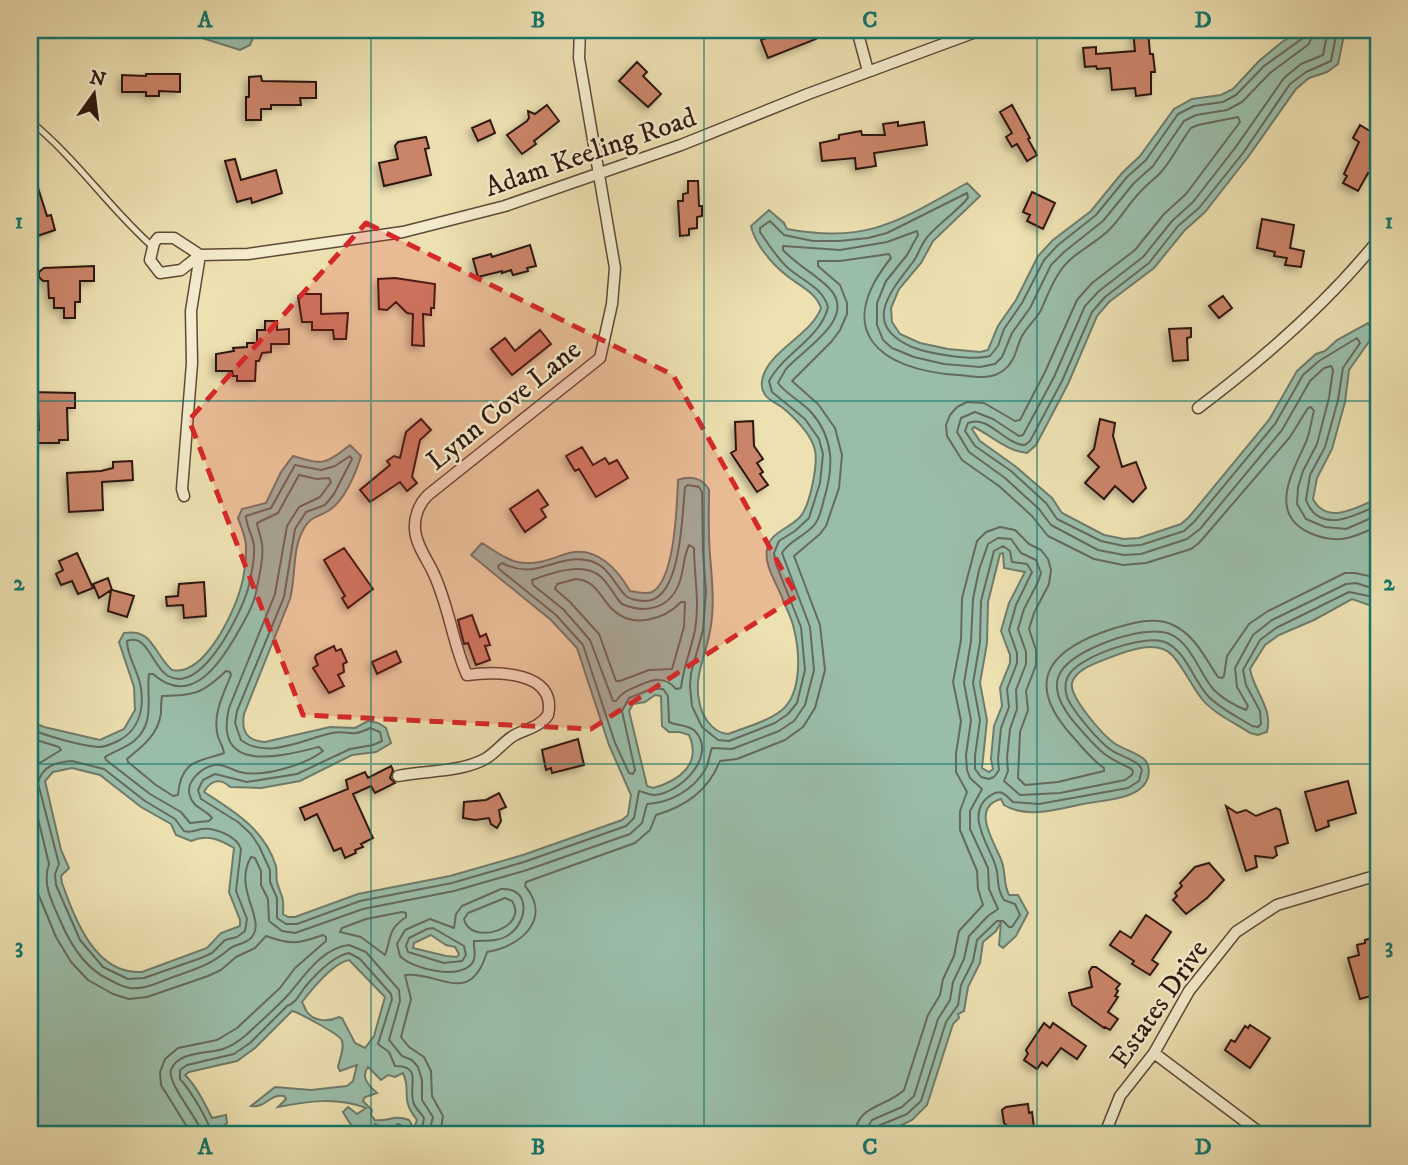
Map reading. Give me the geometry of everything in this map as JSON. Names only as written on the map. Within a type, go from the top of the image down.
[{"type":"street","name":"Lynn Cove Lane","points":[[398,776],[447,771],[484,759],[503,747],[512,737],[545,720],[550,706],[547,693],[540,685],[507,673],[467,675],[460,660],[445,601],[418,541],[416,519],[419,508],[428,495],[600,358],[612,304],[615,268],[579,58],[580,30]]},
{"type":"street","points":[[857,30],[868,71]]},
{"type":"street","name":"Adam Keeling Road","points":[[153,247],[150,260],[160,273],[181,270],[200,255],[248,254],[403,232],[505,206],[681,145],[868,71],[981,30]]},
{"type":"street","points":[[153,247],[158,238],[174,237],[200,255],[191,311],[192,356],[182,489],[184,496]]},
{"type":"street","points":[[1198,408],[1276,345],[1335,289],[1378,240]]},
{"type":"street","name":"Estates Drive","points":[[1108,1126],[1120,1096],[1154,1053],[1189,991],[1236,932],[1277,905],[1378,875]]},
{"type":"street","points":[[1154,1053],[1260,1134]]},
{"type":"lane","points":[[30,121],[52,139],[128,225],[153,247]]},
{"type":"highlighted area","points":[[366,223],[673,375],[797,596],[591,729],[303,715],[189,420]]},
{"type":"water","points":[[192,30],[256,30],[250,45],[240,50],[199,37]]},
{"type":"water","points":[[1302,30],[1345,30],[1338,64],[1327,72],[1309,78],[1296,89],[1205,212],[1184,231],[1154,268],[1109,302],[1097,316],[1068,384],[1036,445],[1027,453],[1020,452],[974,427],[972,429],[980,441],[1015,466],[1052,498],[1062,513],[1104,535],[1124,539],[1139,538],[1181,524],[1189,517],[1269,420],[1297,371],[1316,354],[1368,323],[1375,333],[1349,370],[1345,402],[1332,449],[1317,478],[1313,499],[1326,512],[1334,513],[1378,498],[1378,608],[1352,599],[1279,635],[1265,645],[1250,669],[1265,707],[1268,723],[1267,732],[1258,735],[1250,733],[1207,704],[1172,655],[1156,647],[1127,651],[1093,664],[1076,675],[1072,689],[1081,706],[1114,743],[1144,759],[1149,769],[1148,777],[1144,785],[1130,795],[1110,800],[1032,812],[1013,809],[1004,805],[1001,799],[987,810],[987,827],[1002,862],[1007,891],[1009,895],[1018,895],[1028,913],[1016,936],[1003,948],[999,945],[1001,922],[996,931],[983,942],[980,963],[968,987],[964,1011],[958,1014],[959,1018],[953,1024],[927,1105],[912,1120],[871,1135],[390,1135],[389,1131],[375,1124],[372,1132],[366,1133],[357,1131],[343,1112],[348,1107],[357,1114],[366,1108],[344,1102],[322,1101],[278,1107],[286,1099],[279,1096],[251,1106],[275,1087],[311,1090],[347,1086],[353,1081],[357,1065],[340,1071],[338,1067],[343,1049],[341,1039],[318,1023],[292,1011],[255,1048],[237,1061],[185,1075],[197,1090],[212,1118],[226,1115],[227,1123],[218,1130],[221,1135],[30,1135],[30,721],[44,727],[100,740],[124,729],[135,710],[134,687],[119,642],[124,633],[134,632],[147,638],[172,670],[184,670],[206,654],[225,627],[242,583],[246,545],[238,518],[242,509],[266,503],[281,472],[293,456],[318,462],[329,460],[350,445],[361,456],[353,478],[339,501],[334,507],[308,522],[303,530],[296,555],[290,599],[244,714],[243,725],[250,737],[265,742],[330,727],[355,728],[368,721],[386,728],[391,743],[376,752],[352,755],[300,781],[261,788],[230,787],[219,781],[209,785],[204,792],[237,814],[264,842],[276,866],[283,914],[295,917],[358,894],[450,876],[523,855],[622,820],[628,815],[631,795],[609,745],[577,648],[551,620],[471,555],[482,543],[503,556],[520,562],[532,563],[569,553],[589,553],[613,568],[630,591],[649,593],[660,585],[670,558],[678,480],[700,480],[709,490],[713,603],[712,622],[698,682],[700,706],[712,727],[728,734],[776,714],[789,703],[793,694],[798,661],[793,625],[766,555],[772,539],[804,512],[816,457],[807,433],[788,412],[766,396],[762,383],[765,371],[772,361],[808,327],[821,308],[811,293],[786,275],[770,259],[760,247],[751,226],[769,210],[787,229],[815,233],[862,231],[902,218],[967,183],[980,196],[933,241],[921,263],[899,289],[891,308],[892,322],[900,334],[920,343],[948,349],[980,352],[988,350],[998,326],[1016,300],[1038,256],[1053,240],[1091,211],[1122,173],[1140,156],[1174,109],[1192,99],[1221,95],[1233,89],[1259,61]],"holes":[[[1003,553],[1004,568],[1025,572],[1009,603],[1001,631],[1010,655],[1010,663],[1000,688],[1002,706],[994,726],[991,759],[993,769],[989,772],[982,768],[987,720],[980,683],[987,643],[988,602],[1000,554]],[[655,695],[661,696],[662,726],[669,732],[689,735],[693,755],[690,763],[679,776],[663,785],[653,788],[647,786],[629,711],[633,704],[645,702]],[[72,768],[100,775],[141,807],[171,824],[176,835],[191,841],[213,838],[234,848],[229,892],[240,926],[221,933],[207,948],[142,972],[126,971],[99,955],[73,913],[62,883],[61,876],[69,868],[61,850],[45,781],[53,772]],[[431,935],[446,945],[455,947],[459,954],[457,957],[446,956],[413,948],[414,943]],[[349,960],[385,997],[374,1036],[365,1048],[355,1043],[342,1018],[314,1018],[302,1002],[336,966]],[[368,1067],[381,1080],[388,1075],[395,1077],[403,1073],[408,1106],[417,1120],[413,1127],[409,1120],[404,1118],[375,1120],[371,1115],[372,1110],[363,1101],[365,1097],[377,1093],[365,1078]]]},
{"type":"building","points":[[787,30],[813,30],[816,39],[768,58],[761,40]]},
{"type":"building","points":[[1133,30],[1148,30],[1155,72],[1151,72],[1151,94],[1136,96],[1135,88],[1112,90],[1110,68],[1085,67],[1083,48],[1096,47],[1096,54],[1135,51]]},
{"type":"building","points":[[637,62],[647,72],[643,76],[661,94],[648,107],[619,81]]},
{"type":"building","points":[[180,74],[180,92],[159,91],[159,96],[146,96],[146,92],[122,92],[122,75]]},
{"type":"building","points":[[261,76],[262,81],[316,82],[316,98],[300,98],[301,105],[271,105],[271,109],[261,109],[261,120],[246,120],[249,77]]},
{"type":"building","points":[[547,105],[559,121],[522,154],[507,135],[527,121],[528,111],[535,114]]},
{"type":"building","points":[[1012,105],[1037,155],[1027,161],[1017,144],[1012,147],[1006,137],[1012,133],[1000,112]]},
{"type":"building","points":[[490,120],[495,133],[478,141],[472,128]]},
{"type":"building","points":[[898,122],[898,126],[924,122],[927,145],[874,153],[876,166],[856,169],[855,158],[822,161],[820,143],[839,139],[839,135],[861,131],[862,135],[885,135],[883,124]]},
{"type":"building","points":[[1360,125],[1378,136],[1378,162],[1358,191],[1343,183],[1347,176],[1344,174],[1359,142],[1353,138]]},
{"type":"building","points":[[426,137],[429,148],[425,149],[431,175],[384,186],[379,163],[398,159],[395,146],[398,142]]},
{"type":"building","points":[[235,159],[241,180],[276,170],[282,193],[252,203],[251,198],[237,202],[225,161]]},
{"type":"building","points":[[32,169],[47,216],[51,215],[55,230],[34,237],[30,236]]},
{"type":"building","points":[[688,181],[698,181],[702,216],[697,217],[697,228],[689,229],[689,235],[680,236],[678,201],[683,201],[683,194],[688,193]]},
{"type":"building","points":[[1032,192],[1055,203],[1043,229],[1027,221],[1030,215],[1023,212]]},
{"type":"building","points":[[1262,219],[1294,225],[1290,248],[1304,251],[1301,267],[1285,265],[1287,258],[1274,256],[1275,252],[1257,248]]},
{"type":"building","points":[[530,245],[536,266],[527,268],[528,271],[513,275],[511,270],[502,271],[478,277],[473,259],[491,254],[492,257]]},
{"type":"building","points":[[94,266],[94,281],[80,281],[80,302],[75,302],[75,318],[64,318],[64,308],[54,308],[54,298],[49,298],[48,281],[39,277],[39,272],[44,268]]},
{"type":"building","points":[[395,278],[435,284],[434,308],[431,308],[431,315],[423,314],[424,346],[412,345],[413,314],[407,313],[396,302],[387,310],[379,309],[378,279]]},
{"type":"building","points":[[321,294],[321,314],[348,313],[346,339],[334,339],[333,330],[312,330],[312,322],[302,322],[298,296]]},
{"type":"building","points":[[1223,296],[1232,308],[1219,318],[1209,306]]},
{"type":"building","points":[[265,321],[277,321],[277,330],[289,329],[289,344],[271,344],[271,352],[262,353],[259,361],[256,361],[255,381],[237,381],[237,376],[233,376],[232,371],[216,371],[216,354],[234,351],[233,348],[247,347],[247,343],[257,343],[257,330],[265,330]]},
{"type":"building","points":[[1191,328],[1191,337],[1187,338],[1188,360],[1173,361],[1169,329]]},
{"type":"building","points":[[540,330],[551,344],[512,375],[491,349],[505,338],[515,351]]},
{"type":"building","points":[[30,392],[75,393],[75,408],[67,408],[68,440],[59,440],[59,443],[30,441],[30,430],[39,430],[38,407],[30,407]]},
{"type":"building","points":[[421,419],[431,430],[420,440],[412,477],[417,483],[407,491],[400,482],[370,502],[360,490],[390,465],[387,461],[394,456],[400,458],[406,432]]},
{"type":"building","points":[[1100,419],[1115,423],[1113,436],[1122,467],[1136,462],[1146,488],[1133,502],[1115,486],[1104,499],[1085,483],[1099,467],[1088,456],[1094,449]]},
{"type":"building","points":[[753,421],[754,446],[763,459],[757,463],[763,472],[760,474],[768,485],[757,492],[731,453],[736,450],[735,422]]},
{"type":"building","points":[[582,447],[593,465],[605,458],[609,464],[617,460],[628,478],[596,497],[579,469],[575,471],[566,456]]},
{"type":"building","points":[[132,461],[133,480],[102,482],[103,510],[69,512],[67,473],[101,471],[113,468],[113,462]]},
{"type":"building","points":[[538,490],[548,505],[541,509],[546,517],[525,532],[510,509]]},
{"type":"building","points":[[344,548],[373,589],[348,608],[342,598],[345,596],[324,560]]},
{"type":"building","points":[[77,553],[93,588],[78,594],[72,581],[61,585],[56,574],[63,570],[59,561]]},
{"type":"building","points":[[108,578],[112,590],[134,596],[127,617],[108,611],[111,590],[99,598],[93,584]]},
{"type":"building","points":[[204,582],[206,616],[184,618],[183,605],[167,606],[166,597],[178,596],[179,584]]},
{"type":"building","points":[[472,615],[480,637],[486,634],[490,645],[485,646],[490,660],[476,665],[468,643],[464,644],[458,620]]},
{"type":"building","points":[[334,646],[336,651],[341,649],[347,662],[343,664],[344,672],[338,675],[344,686],[329,693],[313,668],[318,665],[316,655]]},
{"type":"building","points":[[396,651],[401,662],[377,674],[372,662]]},
{"type":"building","points":[[578,739],[584,765],[552,773],[551,768],[546,770],[542,750]]},
{"type":"building","points":[[391,766],[393,770],[390,778],[395,783],[375,793],[371,786],[353,794],[373,838],[361,844],[363,847],[355,850],[356,853],[345,858],[341,848],[334,851],[317,814],[305,820],[300,808],[348,789],[346,780],[365,772],[368,778]]},
{"type":"building","points":[[1348,781],[1356,813],[1328,821],[1329,826],[1316,831],[1305,792]]},
{"type":"building","points":[[499,793],[506,807],[499,810],[501,821],[497,828],[491,824],[489,818],[463,818],[464,802],[486,800]]},
{"type":"building","points":[[1226,806],[1237,813],[1246,810],[1256,816],[1276,808],[1280,810],[1288,843],[1275,847],[1277,855],[1273,858],[1255,856],[1257,867],[1246,871]]},
{"type":"building","points":[[1209,863],[1224,880],[1186,914],[1173,900],[1177,896],[1175,893],[1182,886],[1180,883],[1195,867]]},
{"type":"building","points":[[1146,915],[1171,932],[1152,960],[1158,964],[1150,975],[1110,945],[1120,931],[1131,938]]},
{"type":"building","points":[[1378,936],[1378,994],[1360,999],[1348,958],[1359,955],[1357,945]]},
{"type":"building","points":[[1092,967],[1120,984],[1116,989],[1118,991],[1115,996],[1118,997],[1108,1012],[1118,1019],[1110,1030],[1072,1005],[1069,993],[1092,987],[1089,972]]},
{"type":"building","points":[[1044,1023],[1050,1028],[1053,1023],[1086,1046],[1077,1059],[1061,1048],[1047,1066],[1042,1062],[1037,1069],[1024,1060],[1028,1054],[1026,1050]]},
{"type":"building","points":[[1250,1025],[1270,1038],[1250,1068],[1225,1050],[1231,1040],[1235,1042],[1245,1026],[1248,1028]]},
{"type":"building","points":[[1028,1104],[1029,1113],[1032,1112],[1035,1135],[1017,1135],[1004,1123],[1002,1110]]}]
